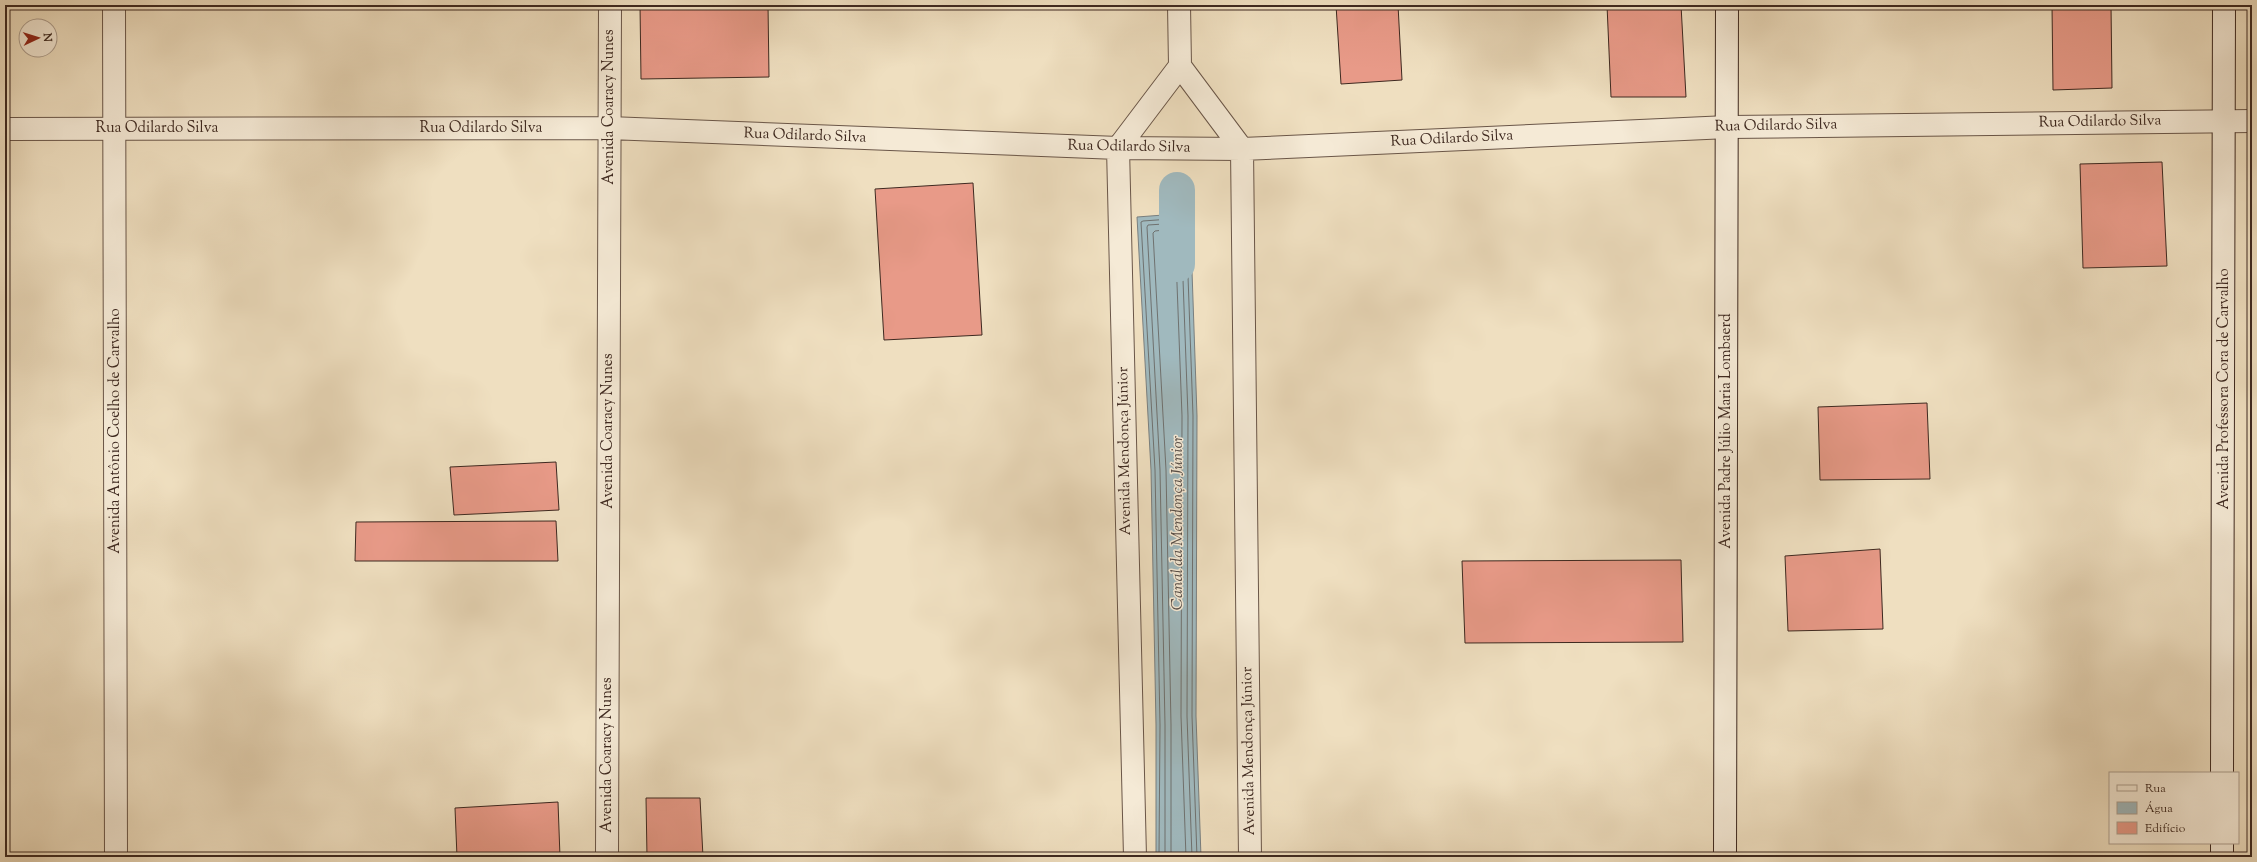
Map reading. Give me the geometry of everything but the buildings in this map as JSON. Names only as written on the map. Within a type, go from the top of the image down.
[{"type":"street","name":"Avenida Antônio Coelho de Carvalho","points":[[114,5],[116,857]]},
{"type":"street","name":"Avenida Coaracy Nunes","points":[[606,857],[610,5]]},
{"type":"street","points":[[1179,5],[1180,66],[1242,149]]},
{"type":"street","name":"Avenida Padre Júlio Maria Lombaerd","points":[[1725,857],[1728,127],[1727,5]]},
{"type":"street","name":"Avenida Professora Cora de Carvalho","points":[[2222,772],[2225,121],[2224,5]]},
{"type":"street","points":[[1118,148],[1180,66]]},
{"type":"street","name":"Rua Odilardo Silva","points":[[5,128],[609,128],[1118,148],[1242,149],[1728,127],[2252,121]]},
{"type":"street","name":"Avenida Mendonça Júnior","points":[[1118,148],[1135,857]]},
{"type":"street","name":"Avenida Mendonça Júnior","points":[[1242,149],[1250,857]]},
{"type":"street","points":[[2222,844],[2222,857]]},
{"type":"water","points":[[1190,213],[1197,416],[1196,716],[1201,857],[1156,857],[1156,725],[1151,470],[1137,217]]},
{"type":"waterway","name":"Canal da Mendonça Júnior","points":[[1177,190],[1177,264]]}]
